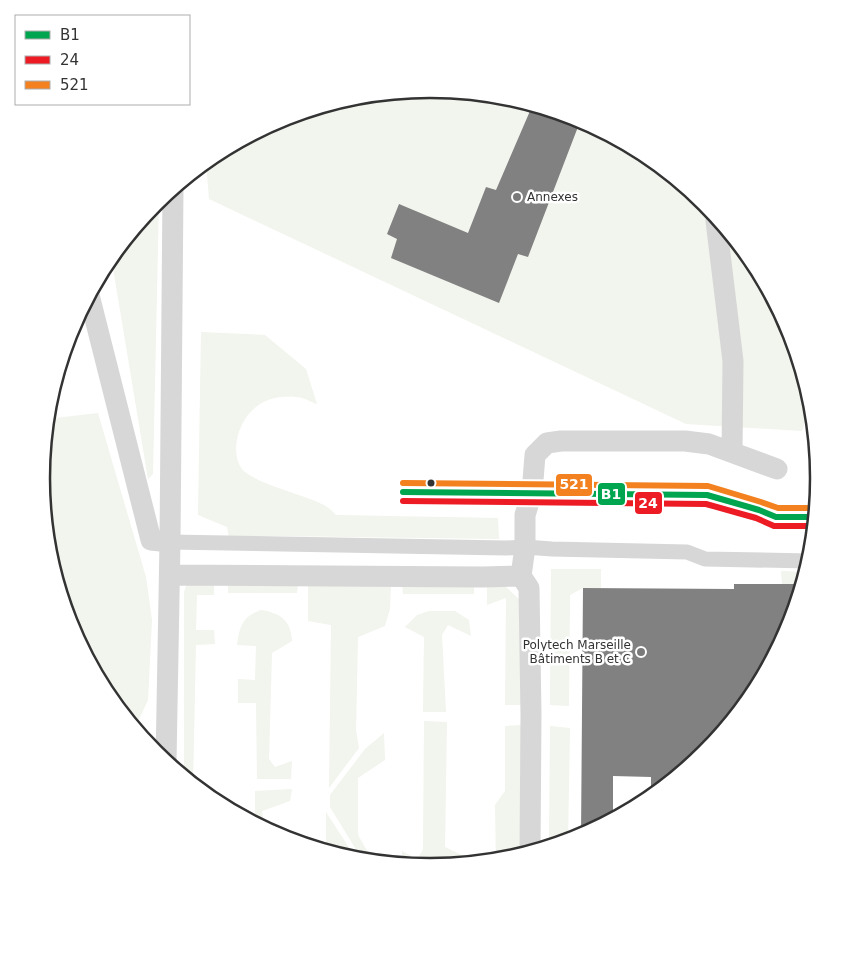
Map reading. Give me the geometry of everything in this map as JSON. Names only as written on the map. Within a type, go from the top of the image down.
[{"type":"street","points":[[166,752],[170,576],[173,198]]},
{"type":"street","points":[[717,227],[733,361],[732,452]]},
{"type":"street","points":[[92,305],[150,540],[170,542],[525,547],[687,552],[705,559],[802,561]]},
{"type":"street","points":[[530,846],[529,588],[521,576],[525,547],[525,515],[532,493],[536,455],[547,443],[561,440],[685,441],[709,444],[777,469]]},
{"type":"street","points":[[170,576],[521,576]]},
{"type":"shaded area","points":[[406,98],[455,98],[529,110],[576,126],[621,148],[662,176],[700,209],[732,246],[760,288],[782,332],[791,356],[804,404],[806,418],[802,431],[686,424],[209,199],[207,171],[240,148],[285,126],[332,110],[356,105]]},
{"type":"shaded area","points":[[159,211],[153,474],[148,479],[113,268],[144,227]]},
{"type":"shaded area","points":[[201,332],[265,335],[306,369],[317,404],[299,397],[276,398],[259,405],[246,417],[238,435],[236,452],[241,468],[247,473],[267,484],[316,501],[336,515],[498,518],[499,539],[279,536],[229,538],[227,527],[198,515]]},
{"type":"shaded area","points":[[98,413],[146,577],[152,620],[148,700],[138,721],[114,689],[89,646],[70,600],[63,576],[53,528],[51,503],[51,453],[55,418]]},
{"type":"shaded area","points":[[551,569],[601,569],[601,588],[583,588],[570,595],[569,706],[550,705]]},
{"type":"shaded area","points":[[781,571],[799,572],[795,586],[795,584],[782,584]]},
{"type":"shaded area","points":[[228,582],[298,583],[297,593],[228,593]]},
{"type":"shaded area","points":[[187,583],[214,583],[214,595],[197,595],[196,630],[214,630],[215,644],[196,645],[193,775],[184,767],[184,592]]},
{"type":"shaded area","points":[[308,583],[391,583],[390,609],[385,626],[358,637],[356,730],[359,748],[329,788],[331,625],[308,621]]},
{"type":"shaded area","points":[[474,583],[474,594],[403,594],[402,584]]},
{"type":"shaded area","points":[[487,584],[504,585],[523,603],[523,705],[505,705],[506,598],[487,605]]},
{"type":"shaded area","points":[[261,610],[274,613],[283,619],[287,623],[291,634],[292,641],[272,653],[269,759],[275,767],[292,761],[291,779],[257,779],[256,703],[238,703],[238,679],[255,680],[256,646],[237,645],[239,632],[246,619]]},
{"type":"shaded area","points":[[429,611],[455,611],[469,620],[471,636],[448,625],[442,635],[446,712],[423,712],[424,637],[405,627],[417,615]]},
{"type":"shaded area","points":[[424,721],[447,722],[445,847],[465,857],[418,858],[423,850]]},
{"type":"shaded area","points":[[523,725],[522,847],[496,852],[495,805],[505,791],[505,726]]},
{"type":"shaded area","points":[[550,726],[570,728],[568,833],[549,839]]},
{"type":"shaded area","points":[[384,733],[385,760],[358,778],[358,835],[368,853],[357,851],[330,807],[330,795],[365,749]]},
{"type":"shaded area","points":[[292,789],[290,801],[262,811],[263,819],[255,816],[255,791]]},
{"type":"shaded area","points":[[326,812],[350,850],[326,844]]},
{"type":"shaded area","points":[[402,851],[415,858],[402,858]]},
{"type":"building","name":"Annexes","points":[[530,110],[578,127],[528,257],[518,254],[499,303],[391,258],[397,239],[387,234],[399,204],[468,233],[486,187],[496,190]]},
{"type":"building","name":"Polytech Marseille Bâtiments B et C","points":[[734,584],[795,584],[791,600],[772,646],[747,689],[717,729],[700,747],[651,788],[651,777],[613,776],[613,812],[581,828],[583,588],[734,589]]},
{"type":"transit line","name":"521","points":[[403,483],[708,486],[778,508],[810,508]]},
{"type":"transit line","name":"B1","points":[[403,492],[707,495],[759,510],[776,517],[809,517]]},
{"type":"transit line","name":"24","points":[[403,501],[706,504],[756,518],[774,526],[808,526]]},
{"type":"place","name":"Annexes","points":[[517,197]]},
{"type":"place","name":"Polytech Marseille Bâtiments B et C","points":[[641,652]]}]
